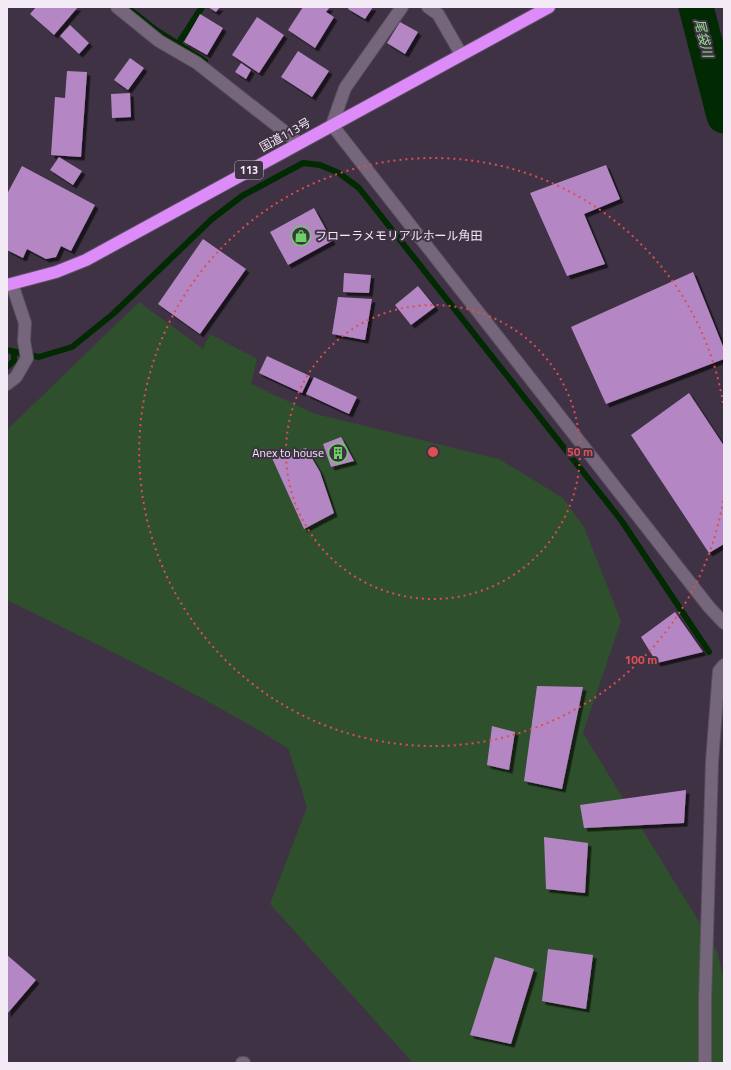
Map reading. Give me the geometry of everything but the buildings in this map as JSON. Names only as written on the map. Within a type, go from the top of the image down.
[{"type":"highway","name":"国道113号","points":[[10,285],[56,272],[86,260],[549,7]]},
{"type":"street","points":[[116,7],[159,41],[197,64],[299,143]]},
{"type":"street","points":[[402,7],[345,88],[332,125],[709,607],[724,623]]},
{"type":"street","points":[[428,7],[438,14],[461,54]]},
{"type":"street","points":[[7,384],[16,377],[27,358],[24,340],[25,323],[10,285]]},
{"type":"street","points":[[705,1063],[705,1001],[712,762],[719,671],[724,665]]},
{"type":"green space","points":[[139,302],[203,349],[210,334],[257,359],[251,384],[316,414],[499,459],[563,498],[584,527],[621,621],[583,733],[717,951],[724,980],[724,1063],[413,1063],[270,904],[307,807],[288,748],[254,727],[185,689],[7,600],[7,430]]},
{"type":"waterway","points":[[127,7],[156,30],[205,61]]},
{"type":"waterway","points":[[178,44],[202,7]]},
{"type":"waterway","name":"尾袋川","points":[[696,7],[724,116]]},
{"type":"waterway","points":[[7,350],[39,357],[72,347],[113,314],[212,219],[242,196],[303,163],[320,165],[339,173],[359,188],[621,520],[709,652]]},
{"type":"waterway","points":[[7,367],[14,361],[14,352]]},
{"type":"place","name":"フローラメモリアルホール角田","points":[[301,236]]},
{"type":"place","name":"Anex to house","points":[[338,453]]}]
